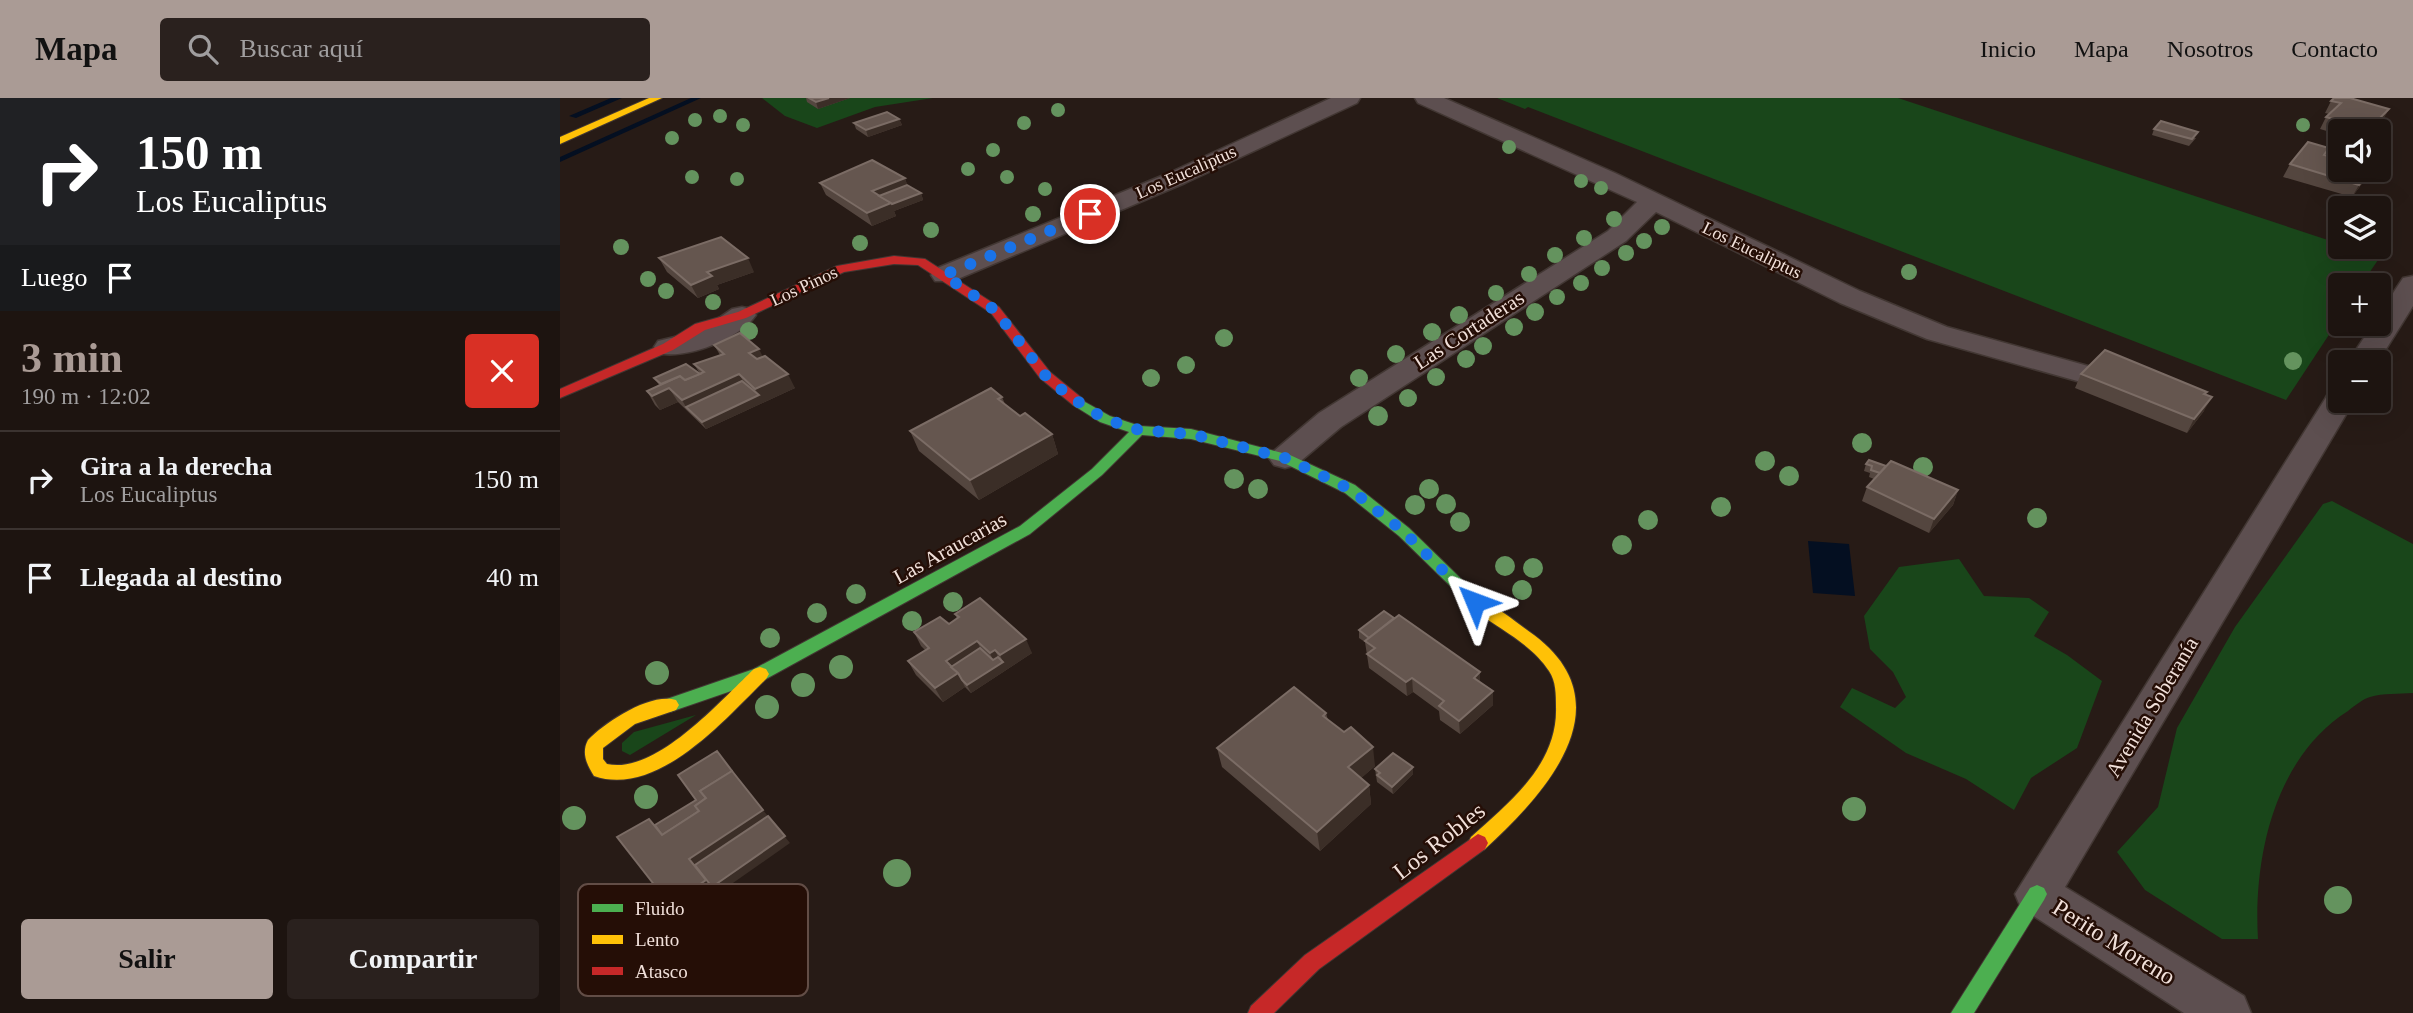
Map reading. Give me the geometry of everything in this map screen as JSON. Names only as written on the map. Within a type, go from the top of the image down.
[{"type":"street","points":[[560,142],[657,98]]},
{"type":"street","name":"Los Eucaliptus","points":[[944,275],[1177,177],[1349,98]]},
{"type":"street","name":"Los Eucaliptus","points":[[1426,98],[1606,178],[1850,297],[1937,333],[2088,375]]},
{"type":"street","name":"Las Cortaderas","points":[[1285,458],[1330,420],[1617,236],[1652,202]]},
{"type":"street","name":"Los Pinos","points":[[560,394],[668,347],[710,337],[742,315],[841,269],[867,262],[921,262],[995,310],[1045,375],[1069,396],[1105,419],[1139,430],[1191,434],[1285,458],[1350,489],[1404,532],[1475,602],[1551,660]]},
{"type":"street","points":[[2371,350],[2413,284]]},
{"type":"street","name":"Avenida Soberanía","points":[[1962,1013],[2331,413]]},
{"type":"street","name":"Las Araucarias","points":[[761,674],[703,726],[651,764],[624,774],[601,771],[594,760],[594,745],[610,727],[639,712],[688,701],[761,674],[1025,530],[1097,472],[1139,430]]},
{"type":"street","name":"Los Robles","points":[[1259,1013],[1312,962],[1470,850],[1522,803],[1558,755],[1568,716],[1563,679],[1551,660]]},
{"type":"street","name":"Perito Moreno","points":[[2037,894],[2227,1013]]},
{"type":"green space","points":[[762,98],[933,98],[875,107],[817,128],[785,116]]},
{"type":"green space","points":[[1497,98],[1898,98],[2328,240],[2328,259],[2379,259],[2369,273],[2328,273],[2328,336],[2286,400],[1528,107],[1525,109]]},
{"type":"green space","points":[[2332,501],[2413,544],[2413,693],[2364,699],[2323,731],[2302,754],[2286,782],[2265,843],[2257,908],[2258,939],[2222,939],[2145,890],[2117,852],[2158,807],[2177,728],[2235,627],[2323,504]]},
{"type":"green space","points":[[1959,559],[1984,596],[2029,598],[2049,612],[2034,636],[2067,655],[2102,681],[2077,748],[2031,778],[2014,810],[1966,779],[1906,753],[1840,707],[1852,688],[1895,708],[1906,697],[1893,672],[1870,649],[1864,616],[1899,567]]},
{"type":"green space","points":[[696,715],[630,755],[622,751],[622,743],[634,732]]},
{"type":"water","points":[[1808,541],[1849,544],[1855,596],[1813,593]]},
{"type":"building","points":[[809,98],[829,98],[816,102]]},
{"type":"building","points":[[2334,98],[2350,98],[2389,109],[2379,119],[2333,119],[2326,117],[2341,103],[2331,101]]},
{"type":"building","points":[[887,112],[899,119],[866,130],[854,123]]},
{"type":"building","points":[[2161,121],[2198,132],[2192,139],[2154,129]]},
{"type":"building","points":[[2308,142],[2328,148],[2324,155],[2328,156],[2328,176],[2290,164]]},
{"type":"building","points":[[872,160],[905,178],[872,191],[891,203],[867,213],[820,183]]},
{"type":"building","points":[[907,185],[921,193],[892,204],[879,196]]},
{"type":"building","points":[[721,237],[748,258],[707,272],[712,276],[691,285],[659,258]]},
{"type":"building","points":[[740,333],[759,349],[749,353],[757,359],[765,356],[788,374],[755,389],[739,374],[682,400],[669,388],[652,396],[647,391],[680,376],[685,380],[704,372],[694,364],[724,354],[714,345]]},
{"type":"building","points":[[2105,350],[2207,392],[2204,394],[2212,397],[2194,419],[2081,374]]},
{"type":"building","points":[[686,364],[700,374],[685,380],[680,376],[661,384],[654,378]]},
{"type":"building","points":[[742,381],[759,395],[702,422],[686,407]]},
{"type":"building","points":[[991,388],[1002,397],[998,399],[1020,416],[1025,413],[1052,434],[970,480],[910,431]]},
{"type":"building","points":[[1869,460],[1886,466],[1880,473],[1871,470],[1872,466],[1866,464]]},
{"type":"building","points":[[1891,461],[1958,490],[1934,519],[1867,487]]},
{"type":"building","points":[[980,598],[1026,639],[1000,655],[995,650],[990,653],[977,641],[946,661],[958,673],[935,688],[908,661],[929,648],[914,632],[940,617],[949,624],[959,617],[955,614]]},
{"type":"building","points":[[1384,611],[1394,618],[1369,638],[1359,630]]},
{"type":"building","points":[[1399,615],[1480,672],[1474,678],[1493,691],[1459,721],[1439,706],[1444,701],[1412,678],[1406,682],[1367,654],[1375,648],[1365,641]]},
{"type":"building","points":[[980,648],[993,660],[998,657],[1003,662],[967,685],[951,667]]},
{"type":"building","points":[[1294,687],[1326,713],[1323,716],[1344,732],[1351,727],[1373,747],[1348,767],[1369,785],[1317,832],[1217,748]]},
{"type":"building","points":[[717,751],[732,771],[700,791],[706,798],[695,806],[699,811],[662,835],[655,825],[696,800],[678,775]]},
{"type":"building","points":[[1393,753],[1413,767],[1392,787],[1377,775],[1380,773],[1375,769]]},
{"type":"building","points":[[732,771],[763,810],[689,859],[706,880],[700,884],[654,884],[617,837],[649,819],[662,835],[699,811],[695,806],[706,798],[700,791]]},
{"type":"building","points":[[768,816],[785,836],[716,884],[710,884],[695,865]]},
{"type":"waterway","points":[[573,116],[618,98]]},
{"type":"waterway","points":[[560,160],[697,98]]},
{"type":"traffic: fast","points":[[1078,402],[1105,419],[1139,430],[1191,434],[1285,458],[1350,489],[1404,532],[1484,609]]},
{"type":"traffic: fast","points":[[670,705],[760,674],[1025,530],[1097,472],[1139,430]]},
{"type":"traffic: fast","points":[[1962,1013],[2037,894]]},
{"type":"traffic: slow","points":[[560,141],[657,98]]},
{"type":"traffic: slow","points":[[1478,843],[1511,813],[1541,779],[1553,761],[1566,720],[1564,687],[1555,666],[1538,648],[1484,609]]},
{"type":"traffic: slow","points":[[670,705],[628,719],[602,737],[594,745],[594,760],[601,771],[623,774],[659,760],[714,718],[760,674]]},
{"type":"traffic: jam","points":[[560,394],[668,347],[700,327],[742,315],[841,269],[894,260],[921,262],[995,310],[1045,375],[1078,402]]},
{"type":"traffic: jam","points":[[1259,1013],[1312,962],[1478,843]]},
{"type":"route","points":[[1090,214],[944,275],[995,310],[1012,328],[1045,375],[1069,396],[1105,419],[1139,430],[1191,434],[1285,458],[1350,489],[1404,532],[1475,602]]}]
